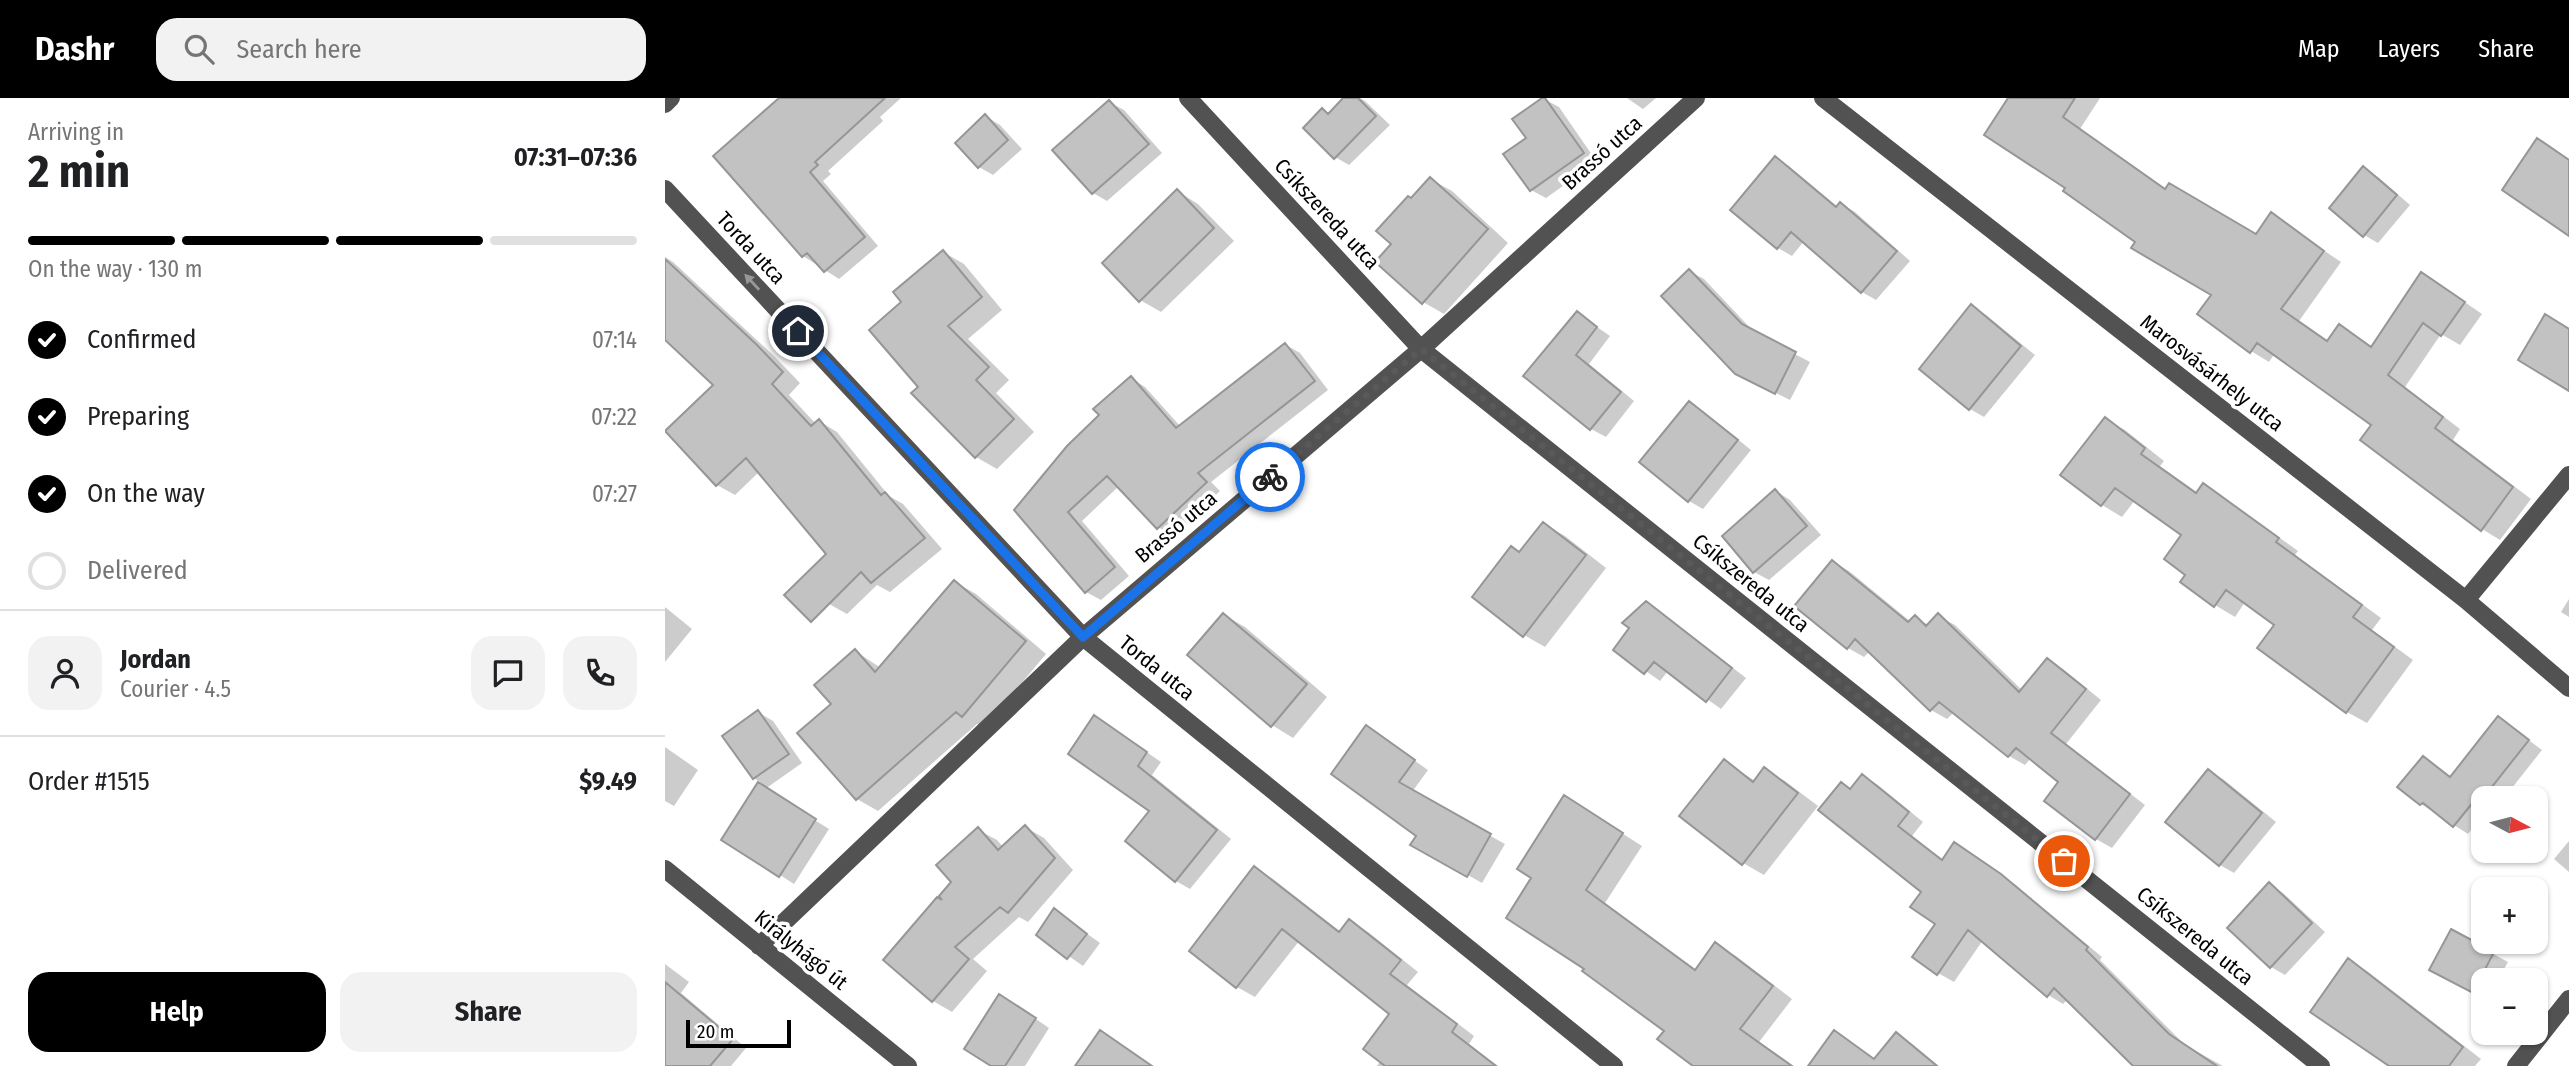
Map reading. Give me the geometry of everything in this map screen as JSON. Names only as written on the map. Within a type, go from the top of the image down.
[{"type":"street","points":[[665,104],[671,98]]},
{"type":"street","name":"Csíkszereda utca","points":[[1188,98],[1421,349],[2321,1066]]},
{"type":"street","name":"Brassó utca","points":[[759,946],[1083,637],[1421,349],[1696,98]]},
{"type":"street","name":"Marosvásárhely utca","points":[[1823,98],[2466,600],[2569,688]]},
{"type":"street","name":"Torda utca","points":[[665,189],[1083,637],[1615,1066]]},
{"type":"street","points":[[2466,600],[2569,475]]},
{"type":"street","name":"Királyhágó út","points":[[665,869],[908,1066]]},
{"type":"street","points":[[2516,1066],[2569,999]]},
{"type":"building","points":[[779,98],[885,98],[815,162],[818,165],[810,172],[865,237],[824,272],[807,253],[802,257],[713,156]]},
{"type":"building","points":[[1343,98],[1358,98],[1376,116],[1334,159],[1303,128],[1322,108],[1328,114]]},
{"type":"building","points":[[1545,98],[1584,153],[1530,191],[1503,154],[1526,138],[1512,119]]},
{"type":"building","points":[[2008,98],[2075,98],[2063,117],[2165,189],[2169,183],[2256,234],[2271,212],[2324,251],[2281,309],[2327,341],[2339,324],[2371,347],[2421,272],[2465,302],[2441,336],[2423,323],[2388,375],[2443,417],[2435,428],[2513,487],[2481,531],[2360,440],[2371,425],[2257,343],[2250,353],[2197,314],[2211,295],[2131,248],[2135,242],[2063,191],[2065,188],[1984,135]]},
{"type":"building","points":[[1109,100],[1149,144],[1092,194],[1052,150]]},
{"type":"building","points":[[985,114],[1008,140],[978,168],[955,143]]},
{"type":"building","points":[[2537,138],[2569,160],[2569,236],[2502,190]]},
{"type":"building","points":[[1775,156],[1836,207],[1840,202],[1897,251],[1861,293],[1791,232],[1777,249],[1730,210]]},
{"type":"building","points":[[2363,166],[2397,195],[2363,237],[2329,208]]},
{"type":"building","points":[[1430,177],[1488,229],[1422,304],[1375,262],[1391,244],[1376,231],[1408,196],[1411,198]]},
{"type":"building","points":[[1177,189],[1214,228],[1139,302],[1102,263]]},
{"type":"building","points":[[943,250],[982,297],[948,326],[989,367],[976,380],[1014,419],[975,458],[911,393],[918,387],[869,330],[901,302],[893,292]]},
{"type":"building","points":[[665,259],[783,372],[772,384],[811,426],[819,419],[881,495],[885,492],[925,538],[871,583],[861,572],[811,622],[784,595],[826,554],[746,458],[716,486],[665,431],[713,385],[665,340]]},
{"type":"building","points":[[1689,269],[1742,324],[1796,352],[1775,394],[1735,374],[1661,296]]},
{"type":"building","points":[[1971,304],[2021,346],[1969,410],[1919,369]]},
{"type":"building","points":[[1577,311],[1597,327],[1576,355],[1621,392],[1590,430],[1523,376]]},
{"type":"building","points":[[2545,314],[2569,329],[2569,391],[2518,360]]},
{"type":"building","points":[[1285,343],[1315,381],[1198,473],[1207,482],[1157,529],[1107,476],[1068,512],[1115,567],[1085,593],[1014,510],[1067,446],[1099,415],[1093,409],[1131,376],[1176,428]]},
{"type":"building","points":[[1689,401],[1738,440],[1688,502],[1639,462]]},
{"type":"building","points":[[2105,417],[2145,448],[2141,454],[2196,493],[2203,483],[2279,538],[2276,542],[2362,605],[2353,617],[2394,647],[2346,713],[2257,648],[2274,625],[2226,590],[2214,607],[2180,582],[2185,575],[2164,559],[2181,535],[2115,488],[2101,506],[2060,475]]},
{"type":"building","points":[[1775,489],[1807,526],[1753,573],[1722,536]]},
{"type":"building","points":[[1543,522],[1586,555],[1523,637],[1472,597],[1511,546],[1519,552]]},
{"type":"building","points":[[1832,560],[1908,622],[1915,615],[1926,626],[1938,613],[2019,692],[2047,658],[2086,689],[2051,733],[2130,794],[2095,840],[2044,801],[2058,782],[2016,748],[2008,757],[1939,702],[1930,711],[1855,639],[1847,649],[1794,606]]},
{"type":"building","points":[[954,580],[1026,641],[962,717],[956,712],[856,800],[797,733],[831,704],[814,685],[855,649],[875,672]]},
{"type":"building","points":[[1646,601],[1732,668],[1706,702],[1654,662],[1644,674],[1613,650],[1629,628],[1622,623]]},
{"type":"building","points":[[1223,613],[1307,684],[1271,727],[1187,655]]},
{"type":"building","points":[[758,710],[789,754],[753,779],[722,736]]},
{"type":"building","points":[[1094,715],[1147,752],[1138,766],[1217,830],[1175,882],[1125,841],[1149,811],[1068,754]]},
{"type":"building","points":[[2498,716],[2529,740],[2493,786],[2471,786],[2471,805],[2453,827],[2397,787],[2423,756],[2450,777]]},
{"type":"building","points":[[1366,725],[1415,760],[1399,782],[1491,834],[1467,877],[1410,845],[1416,836],[1331,774]]},
{"type":"building","points":[[1724,759],[1753,782],[1764,767],[1798,793],[1742,865],[1679,816]]},
{"type":"building","points":[[2208,769],[2262,813],[2219,866],[2165,822]]},
{"type":"building","points":[[1862,774],[1909,812],[1898,826],[1942,860],[1954,842],[2001,874],[2088,947],[2086,950],[2169,1034],[2217,1066],[2133,1066],[2054,988],[2047,997],[1968,930],[1937,975],[1912,957],[1935,924],[1910,907],[1921,892],[1818,810],[1841,782],[1850,789]]},
{"type":"building","points":[[758,782],[816,819],[779,877],[721,840]]},
{"type":"building","points":[[1564,795],[1623,833],[1586,890],[1695,970],[1715,942],[1773,986],[1740,1029],[1792,1066],[1693,1066],[1657,1039],[1664,1031],[1582,971],[1584,969],[1506,918],[1531,878],[1517,869]]},
{"type":"building","points":[[1025,825],[1055,858],[1008,913],[1000,907],[955,947],[969,959],[932,1002],[883,960],[937,897],[942,900],[939,896],[951,882],[936,865],[978,827],[998,850]]},
{"type":"building","points":[[1254,866],[1339,932],[1349,919],[1401,960],[1390,974],[1457,1024],[1452,1032],[1496,1066],[1385,1066],[1363,1049],[1389,1014],[1282,929],[1236,988],[1189,951]]},
{"type":"building","points":[[2269,882],[2312,923],[2270,968],[2227,928]]},
{"type":"building","points":[[1054,908],[1087,934],[1067,959],[1036,935]]},
{"type":"building","points":[[2451,929],[2471,940],[2471,954],[2493,954],[2486,968],[2471,968],[2471,992],[2429,970]]},
{"type":"building","points":[[2348,958],[2463,1047],[2449,1066],[2389,1066],[2310,1012]]},
{"type":"building","points":[[665,982],[733,1039],[710,1066],[665,1066]]},
{"type":"building","points":[[999,994],[1036,1018],[1005,1066],[991,1066],[964,1049]]},
{"type":"building","points":[[1100,1030],[1152,1066],[1075,1066]]},
{"type":"building","points":[[1834,1030],[1874,1059],[1896,1032],[1937,1066],[1808,1066]]},
{"type":"way so far","points":[[1270,477],[1421,349],[2064,861]]},
{"type":"route","points":[[798,331],[1083,637],[1270,477]]}]
